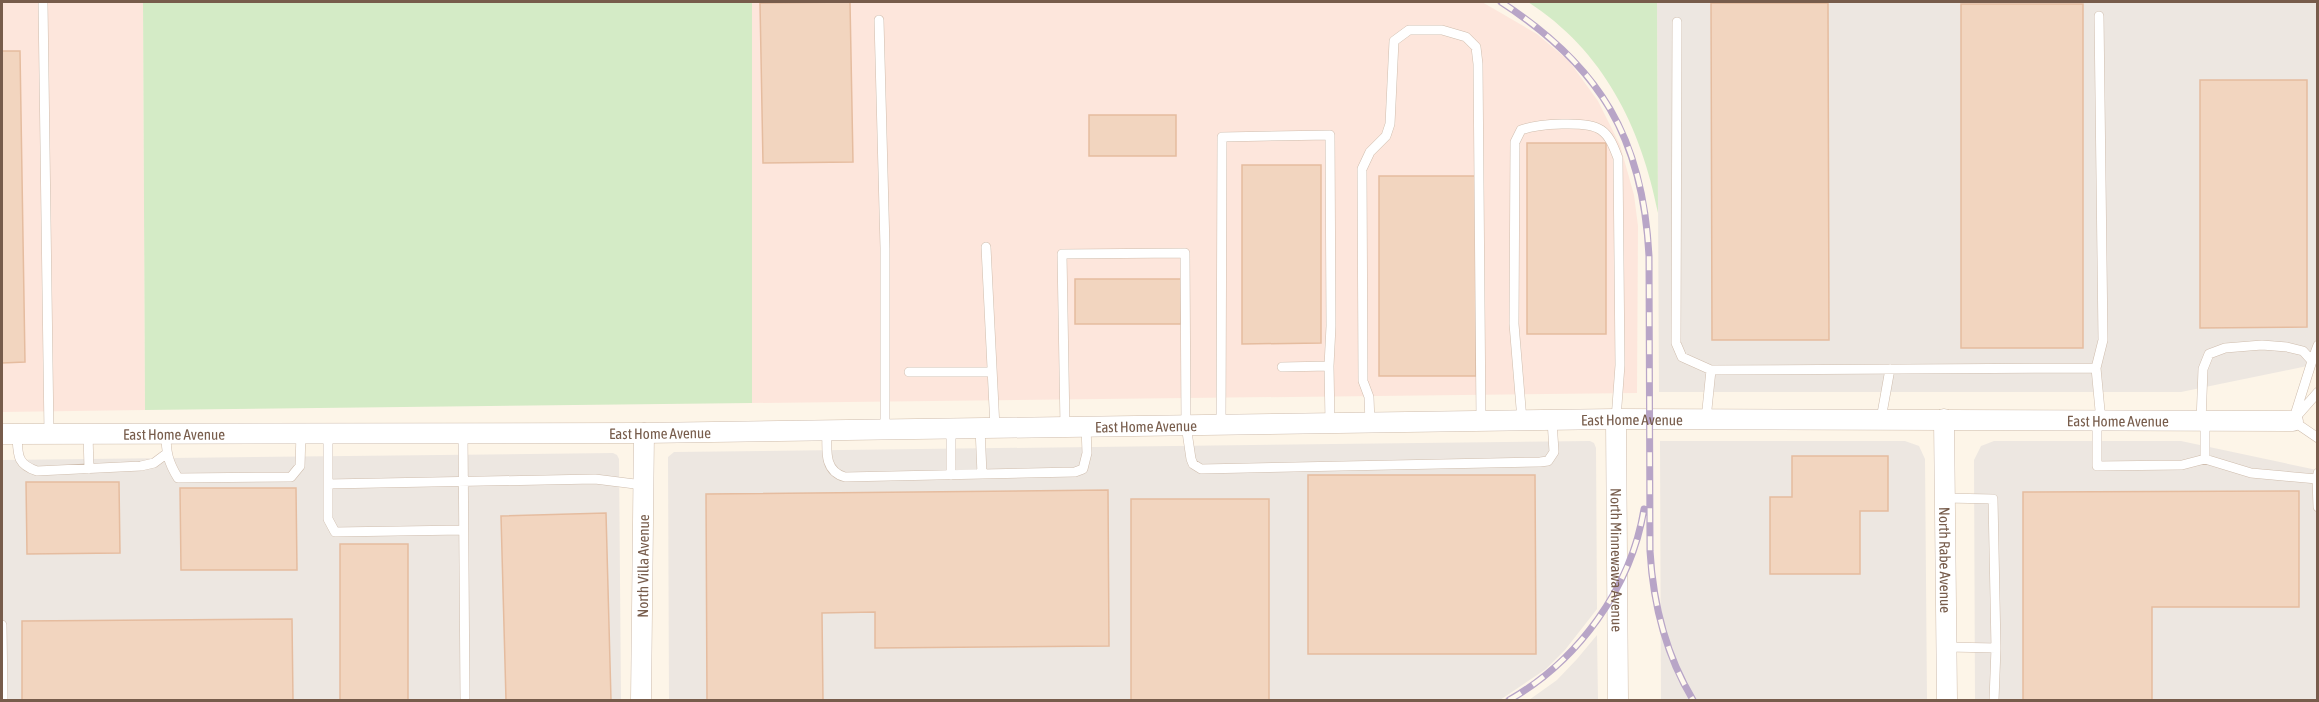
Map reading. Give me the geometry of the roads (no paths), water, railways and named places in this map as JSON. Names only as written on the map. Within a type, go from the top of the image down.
[{"type":"street","name":"East Home Avenue","points":[[9,434],[644,433],[1616,419],[2293,421]]},
{"type":"street","name":"North Minnewawa Avenue","points":[[1616,419],[1618,700]]},
{"type":"street","name":"North Rabe Avenue","points":[[1944,419],[1947,700]]},
{"type":"street","name":"North Villa Avenue","points":[[641,700],[644,433]]},
{"type":"lane","points":[[43,3],[49,434]]},
{"type":"lane","points":[[2099,16],[2103,340],[2096,368],[2099,421],[2097,465],[2182,465],[2205,459],[2251,473],[2317,479]]},
{"type":"lane","points":[[879,20],[885,248],[885,429]]},
{"type":"lane","points":[[1677,22],[1676,343],[1682,357],[1711,370],[2096,368]]},
{"type":"lane","points":[[1370,423],[1369,397],[1363,381],[1362,169],[1370,152],[1386,136],[1390,124],[1394,42],[1409,30],[1442,30],[1466,36],[1476,47],[1481,421]]},
{"type":"lane","points":[[1522,420],[1514,324],[1515,142],[1521,130],[1532,125],[1593,125],[1604,131],[1613,144],[1618,158],[1620,365],[1616,419]]},
{"type":"lane","points":[[1221,425],[1222,137],[1330,135],[1330,423]]},
{"type":"lane","points":[[982,474],[992,372],[986,247]]},
{"type":"lane","points":[[1065,427],[1062,254],[1185,253],[1186,425],[1193,464],[1197,468],[1205,470],[1548,461],[1554,452],[1552,420]]},
{"type":"lane","points":[[2205,459],[2205,427],[2201,422],[2203,369],[2209,354],[2225,348],[2262,345],[2302,351],[2312,361]]},
{"type":"lane","points":[[2293,421],[2318,345]]},
{"type":"lane","points":[[1281,367],[1329,366]]},
{"type":"lane","points":[[1881,419],[1890,369]]},
{"type":"lane","points":[[1706,419],[1711,370]]},
{"type":"lane","points":[[909,372],[992,372]]},
{"type":"lane","points":[[2293,421],[2318,392]]},
{"type":"lane","points":[[2293,421],[2318,438]]},
{"type":"lane","points":[[826,430],[828,460],[831,469],[837,475],[845,477],[1075,472],[1083,469],[1087,453],[1086,427]]},
{"type":"lane","points":[[951,429],[951,475]]},
{"type":"lane","points":[[463,433],[465,698]]},
{"type":"lane","points":[[9,434],[18,458],[25,467],[37,471],[141,466],[154,463],[166,454]]},
{"type":"lane","points":[[88,434],[89,469]]},
{"type":"lane","points":[[166,434],[166,454],[178,478],[291,477],[300,466],[301,434]]},
{"type":"lane","points":[[328,434],[328,519],[335,532],[463,530]]},
{"type":"lane","points":[[2318,473],[2318,507]]},
{"type":"lane","points":[[328,484],[595,479],[643,484]]},
{"type":"lane","points":[[1945,498],[1993,500],[1996,648],[1994,700]]},
{"type":"lane","points":[[2,625],[3,700]]},
{"type":"lane","points":[[1947,647],[1996,648]]},
{"type":"railway","points":[[1501,2],[1536,26],[1590,79],[1610,109],[1626,141],[1637,176],[1645,214],[1649,256],[1650,551],[1654,590],[1668,647],[1693,700]]},
{"type":"railway","points":[[1509,700],[1534,684],[1557,665],[1598,620],[1627,567],[1644,509]]}]
